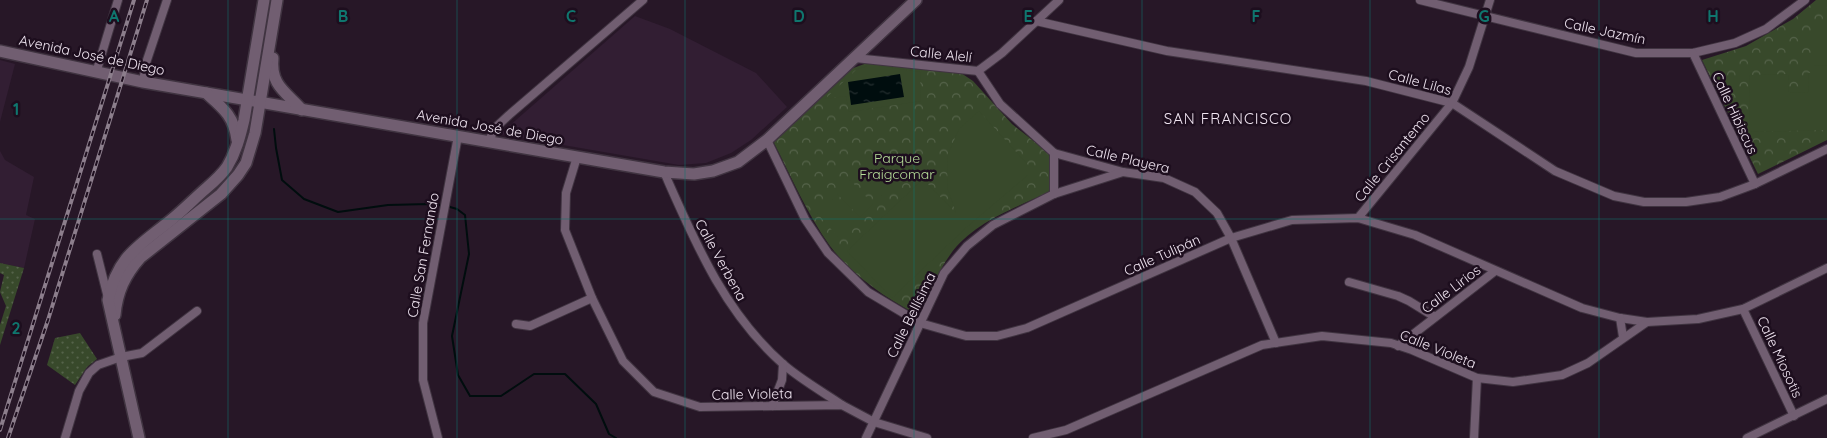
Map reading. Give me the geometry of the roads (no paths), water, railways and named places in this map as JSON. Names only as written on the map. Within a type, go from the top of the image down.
[{"type":"main road","points":[[139,438],[108,300],[117,272],[131,252],[172,220],[220,176],[232,157],[238,144],[248,100],[264,0]]},
{"type":"main road","points":[[114,325],[118,295],[130,269],[152,247],[221,194],[238,175],[250,152],[261,102],[277,0]]},
{"type":"main road","name":"Avenida José de Diego","points":[[0,51],[143,82],[664,172],[694,174],[713,171],[738,162],[768,140],[916,0]]},
{"type":"main road","points":[[270,38],[273,57],[272,68],[276,83],[302,110]]},
{"type":"main road","points":[[204,92],[226,111],[231,118],[236,130],[238,144]]},
{"type":"street","points":[[96,73],[118,0]]},
{"type":"street","points":[[143,82],[146,63],[166,0]]},
{"type":"street","points":[[488,142],[496,127],[509,115],[643,0]]},
{"type":"street","name":"Calle Alelí","points":[[855,58],[978,71],[1002,53],[1059,0]]},
{"type":"street","name":"Calle Jazmín","points":[[1420,0],[1636,53],[1693,53],[1735,43],[1766,29],[1805,0]]},
{"type":"street","name":"Calle Crisantemo","points":[[1358,218],[1452,103],[1469,67],[1490,0]]},
{"type":"street","name":"Calle Lilas","points":[[1036,21],[1167,51],[1366,81],[1452,103],[1555,171],[1614,196],[1644,202],[1686,202],[1720,197],[1755,184],[1827,149]]},
{"type":"street","name":"Calle Hibiscus","points":[[1693,53],[1755,184]]},
{"type":"street","name":"Calle Playera","points":[[978,71],[1000,104],[1054,153],[1123,172],[1164,178],[1195,192],[1217,213],[1231,238],[1276,343]]},
{"type":"street","name":"Calle San Fernando","points":[[438,438],[424,380],[423,322],[458,136]]},
{"type":"street","name":"Calle Tulipán","points":[[768,140],[805,219],[828,253],[868,292],[920,323],[966,336],[996,336],[1028,328],[1231,238],[1292,220],[1358,218],[1415,235],[1582,308],[1620,318],[1647,322]]},
{"type":"street","points":[[1054,153],[1054,194]]},
{"type":"street","name":"Calle Violeta","points":[[577,157],[566,194],[565,230],[592,298],[623,361],[654,392],[700,407],[842,405],[874,422],[928,438]]},
{"type":"street","name":"Calle Verbena","points":[[664,172],[697,247],[723,293],[747,326],[783,364],[842,405]]},
{"type":"street","name":"Calle Bellísima","points":[[866,438],[944,273],[967,246],[993,225],[1054,194],[1123,172]]},
{"type":"street","points":[[97,254],[108,300]]},
{"type":"street","name":"Calle Violeta","points":[[1033,438],[1066,430],[1262,345],[1322,336],[1391,344],[1477,378],[1513,382],[1562,375],[1588,363],[1647,322],[1698,319],[1744,309],[1827,268]]},
{"type":"street","name":"Calle Lirios","points":[[1398,346],[1495,271]]},
{"type":"street","points":[[1349,282],[1398,296],[1435,316]]},
{"type":"street","points":[[516,324],[530,326],[592,298]]},
{"type":"street","name":"Calle Miosotis","points":[[1744,309],[1794,416]]},
{"type":"street","points":[[65,438],[79,391],[85,378],[98,365],[121,357],[142,353],[197,311]]},
{"type":"street","points":[[1620,318],[1623,337]]},
{"type":"street","points":[[772,406],[782,380],[783,364]]},
{"type":"street","points":[[1474,438],[1477,378]]},
{"type":"street","points":[[1747,438],[1827,399]]},
{"type":"water","points":[[900,74],[904,97],[851,105],[848,82]]},
{"type":"waterway","points":[[274,129],[282,180],[304,199],[338,212],[388,205],[440,205]]},
{"type":"waterway","points":[[450,207],[457,209],[465,215],[469,254],[452,336],[458,375],[470,396],[501,396],[534,374],[565,374],[596,404],[609,434],[616,438]]},
{"type":"railway","points":[[0,430],[134,0]]},
{"type":"railway","points":[[8,438],[48,320],[147,0]]},
{"type":"district","name":"SAN FRANCISCO","points":[[1228,118]]},
{"type":"park label","name":"Parque Fraigcomar","points":[[897,166]]}]
